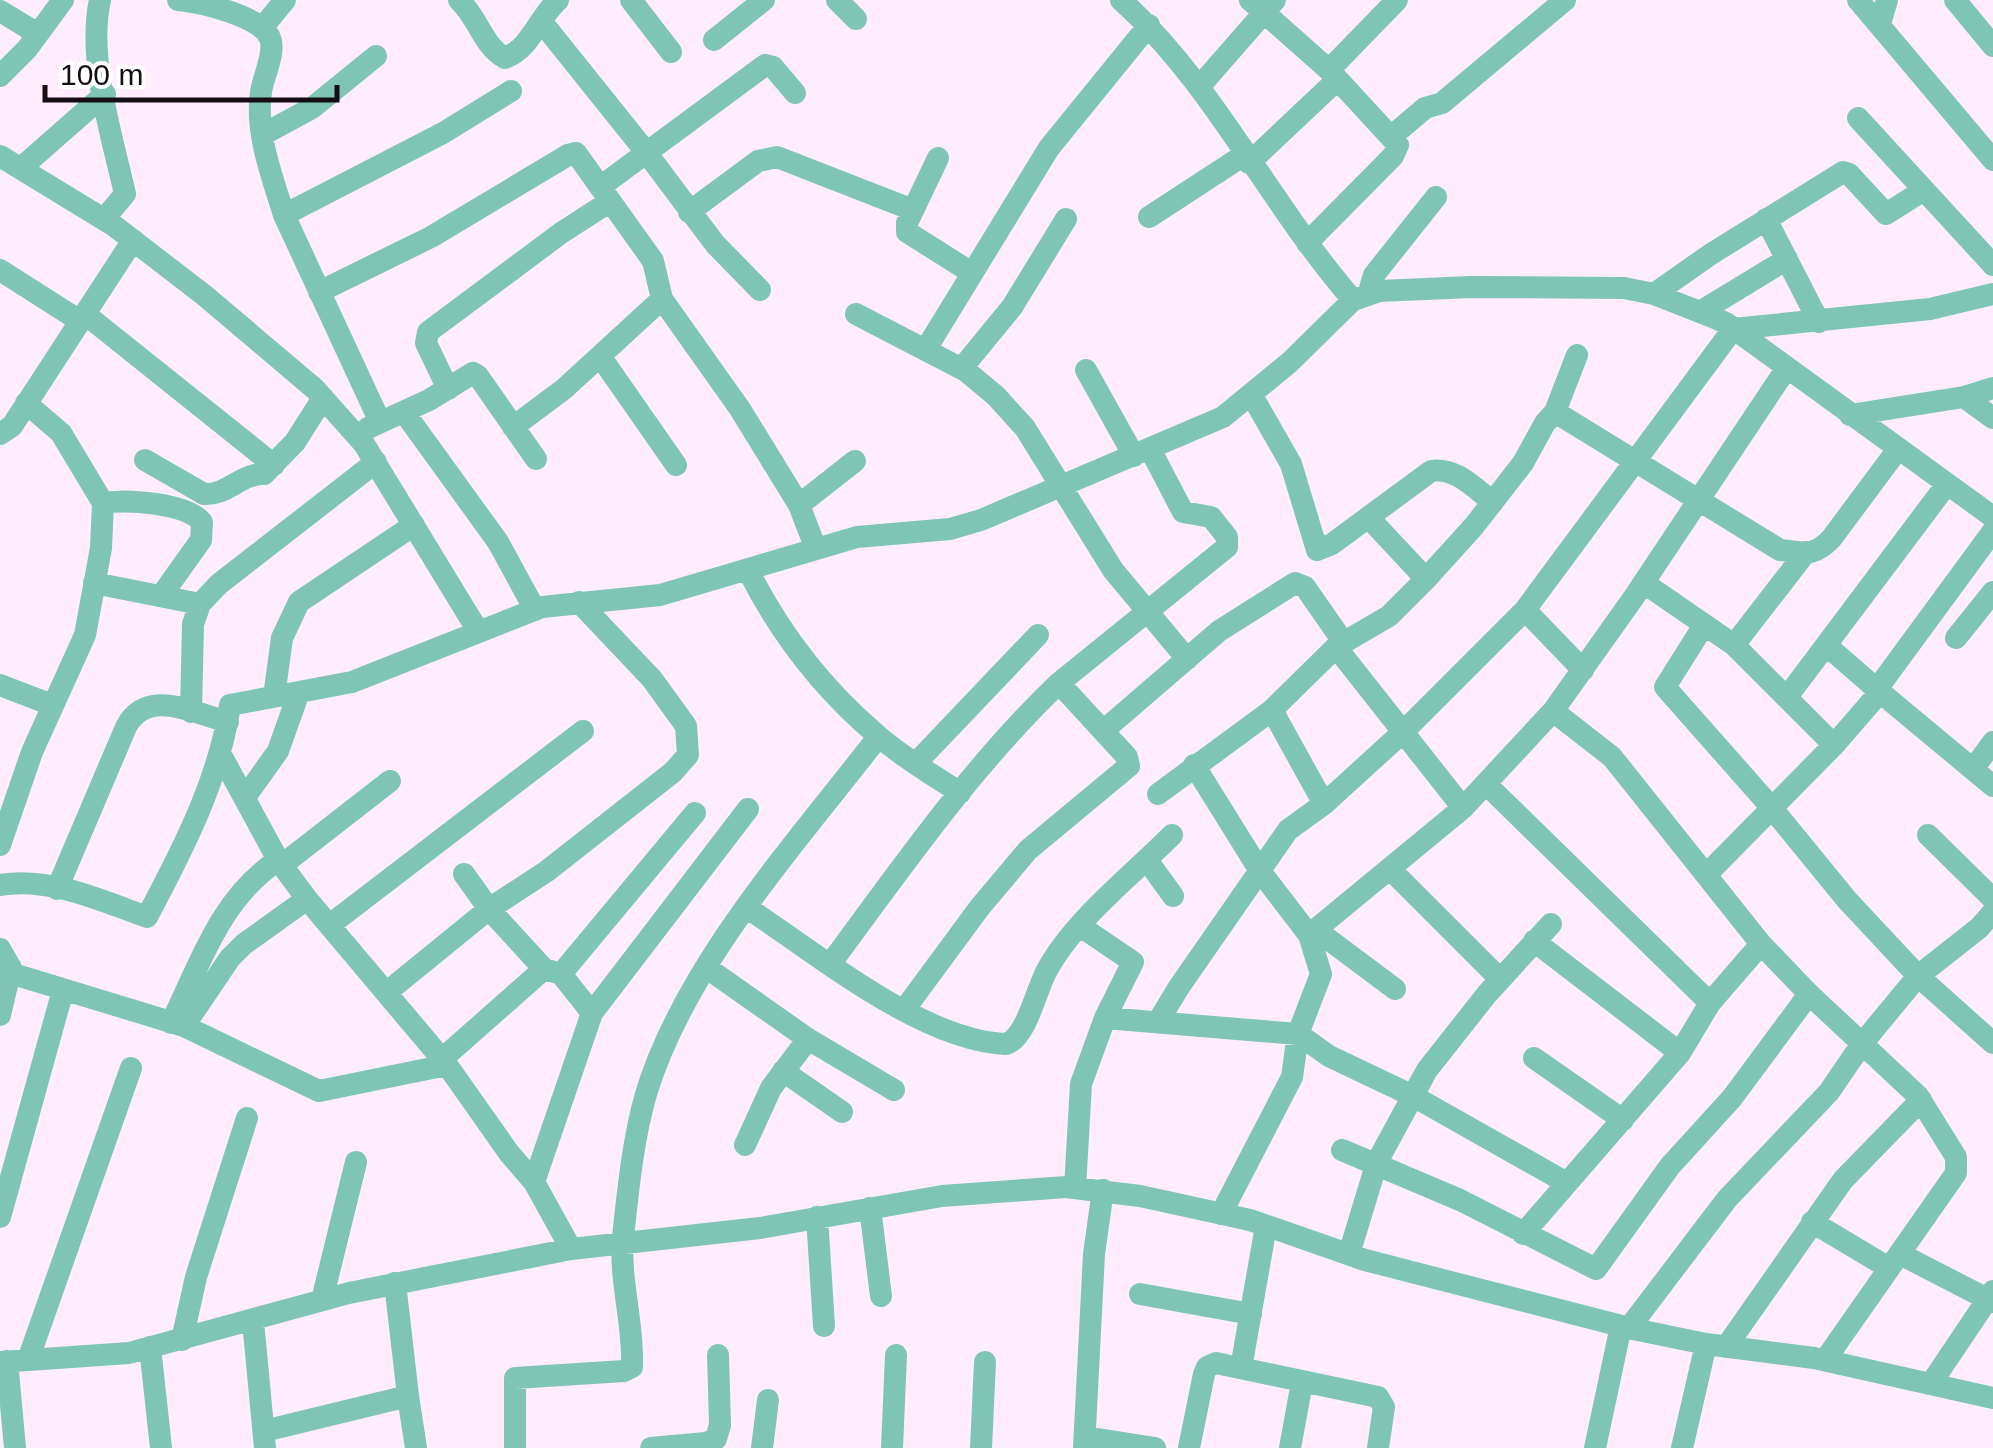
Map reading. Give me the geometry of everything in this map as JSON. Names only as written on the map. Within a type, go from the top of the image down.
[{"type":"street","points":[[0,76],[63,0]]},
{"type":"street","points":[[100,0],[96,34],[125,194],[104,219]]},
{"type":"street","points":[[178,0],[234,6],[262,28],[271,42],[260,100],[262,135],[284,214],[380,422]]},
{"type":"street","points":[[262,28],[284,0]]},
{"type":"street","points":[[459,0],[476,18],[483,37],[501,58],[511,56],[529,40],[558,0]]},
{"type":"street","points":[[632,0],[671,52]]},
{"type":"street","points":[[714,40],[764,0]]},
{"type":"street","points":[[837,0],[856,19]]},
{"type":"street","points":[[1150,217],[1247,159],[1333,75],[1398,0]]},
{"type":"street","points":[[1392,136],[1425,108],[1442,103],[1565,0]]},
{"type":"street","points":[[1858,0],[1993,160]]},
{"type":"street","points":[[1880,24],[1886,0]]},
{"type":"street","points":[[1955,0],[1993,46]]},
{"type":"street","points":[[1199,87],[1263,4],[1392,136],[1398,145],[1393,156],[1307,243]]},
{"type":"street","points":[[926,349],[1139,9],[1199,87],[1307,243],[1360,298]]},
{"type":"street","points":[[0,11],[38,34]]},
{"type":"street","points":[[542,21],[689,212],[733,266],[760,290]]},
{"type":"street","points":[[262,135],[312,108],[376,56]]},
{"type":"street","points":[[448,389],[426,343],[428,332],[561,234],[646,152],[765,65],[773,67],[795,92]]},
{"type":"street","points":[[284,214],[443,133],[511,91]]},
{"type":"street","points":[[21,168],[105,94]]},
{"type":"street","points":[[1858,118],[1993,266]]},
{"type":"street","points":[[318,292],[432,237],[572,153],[579,155],[653,261],[662,299],[740,409],[800,506],[816,549]]},
{"type":"street","points":[[0,156],[133,240],[218,306],[324,398],[376,462],[478,631]]},
{"type":"street","points":[[689,212],[758,161],[776,157],[914,210]]},
{"type":"street","points":[[938,158],[907,224],[908,234],[972,273]]},
{"type":"street","points":[[1654,294],[1843,172],[1886,214],[1924,190]]},
{"type":"street","points":[[0,885],[17,882],[90,897],[147,917],[222,755],[230,705],[352,682],[535,610],[660,595],[857,537],[950,529],[1222,417],[1360,298],[1436,197]]},
{"type":"street","points":[[962,368],[1012,307],[1066,219]]},
{"type":"street","points":[[1766,219],[1820,322]]},
{"type":"street","points":[[0,434],[12,426],[133,240]]},
{"type":"street","points":[[1700,312],[1787,259]]},
{"type":"street","points":[[0,270],[82,318],[274,464]]},
{"type":"street","points":[[1360,298],[1379,291],[1471,287],[1624,288],[1654,294],[1733,329],[1993,517]]},
{"type":"street","points":[[1160,1020],[1288,830],[1324,804],[1402,733],[1525,610],[1733,329],[1930,310],[1993,294]]},
{"type":"street","points":[[513,427],[539,409],[662,299]]},
{"type":"street","points":[[856,314],[962,368],[988,388],[1025,428],[1100,553],[1144,612],[1187,660]]},
{"type":"street","points":[[1158,794],[1272,710],[1340,645],[1389,616],[1426,580],[1493,502],[1555,412],[1577,355]]},
{"type":"street","points":[[600,356],[676,465]]},
{"type":"street","points":[[1313,932],[1463,808],[1554,710],[1786,369]]},
{"type":"street","points":[[831,963],[960,794],[1034,707],[1228,544],[1210,516],[1183,512],[1086,370]]},
{"type":"street","points":[[356,434],[476,374],[536,459]]},
{"type":"street","points":[[1850,415],[1964,397],[1993,388]]},
{"type":"street","points":[[1252,394],[1291,464],[1314,548],[1322,549],[1422,476],[1439,469],[1457,475],[1493,502]]},
{"type":"street","points":[[1964,397],[1993,418]]},
{"type":"street","points":[[145,460],[212,496],[252,473],[263,475],[295,442],[324,398]]},
{"type":"street","points":[[0,845],[32,752],[84,635],[101,548],[103,503],[61,433],[26,403]]},
{"type":"street","points":[[404,412],[498,542],[535,610]]},
{"type":"street","points":[[1555,412],[1780,550],[1818,552],[1898,449]]},
{"type":"street","points":[[800,506],[856,461]]},
{"type":"street","points":[[191,712],[193,624],[200,604],[219,584],[376,462]]},
{"type":"street","points":[[1788,696],[1946,484]]},
{"type":"street","points":[[103,503],[177,508],[195,514],[202,522],[202,540],[161,596]]},
{"type":"street","points":[[1369,518],[1426,580]]},
{"type":"street","points":[[274,696],[282,638],[299,602],[414,525]]},
{"type":"street","points":[[1706,875],[1834,745],[1993,531]]},
{"type":"street","points":[[1734,645],[1806,552]]},
{"type":"street","points":[[748,570],[783,634],[878,736],[960,794]]},
{"type":"street","points":[[94,583],[200,604]]},
{"type":"street","points":[[1103,731],[1218,631],[1298,583],[1305,587],[1402,733],[1463,808]]},
{"type":"street","points":[[1644,583],[1734,645],[1834,745]]},
{"type":"street","points":[[1956,638],[1993,592]]},
{"type":"street","points":[[387,992],[489,909],[548,872],[674,772],[688,754],[686,726],[652,679],[579,602]]},
{"type":"street","points":[[1525,610],[1582,670]]},
{"type":"street","points":[[1704,626],[1665,687],[1847,900],[1918,976],[1993,1042]]},
{"type":"street","points":[[916,763],[1038,635]]},
{"type":"street","points":[[1826,645],[1993,786]]},
{"type":"street","points":[[904,1010],[980,907],[1028,850],[1129,766],[1127,757],[1059,683]]},
{"type":"street","points":[[0,686],[52,705]]},
{"type":"street","points":[[246,796],[278,751],[299,692]]},
{"type":"street","points":[[57,890],[131,717],[152,704],[228,722]]},
{"type":"street","points":[[1272,710],[1324,804]]},
{"type":"street","points":[[1554,710],[1612,757],[1761,944],[1921,1100],[1958,1163],[1956,1172],[1824,1360]]},
{"type":"street","points":[[331,924],[583,731]]},
{"type":"street","points":[[516,1448],[515,1378],[624,1371],[632,1367],[622,1242],[645,1097],[666,1045],[707,968],[746,907],[878,736]]},
{"type":"street","points":[[1972,769],[1993,742]]},
{"type":"street","points":[[222,755],[280,862],[306,899],[444,1062],[534,1182],[571,1249]]},
{"type":"street","points":[[1194,765],[1260,872],[1313,932],[1396,989]]},
{"type":"street","points":[[177,1024],[235,897],[256,875],[280,862],[390,780]]},
{"type":"street","points":[[1486,784],[1710,1003]]},
{"type":"street","points":[[534,1182],[592,1013],[748,809]]},
{"type":"street","points":[[10,972],[177,1024],[319,1091],[444,1062],[553,972],[696,814]]},
{"type":"street","points":[[746,907],[904,1010],[964,1036],[1011,1044],[1018,1037],[1046,972],[1080,926],[1172,836]]},
{"type":"street","points":[[1928,836],[1993,898]]},
{"type":"street","points":[[1147,860],[1173,896]]},
{"type":"street","points":[[1390,869],[1500,979]]},
{"type":"street","points":[[464,874],[489,909],[592,1013]]},
{"type":"street","points":[[177,1024],[244,944],[306,899]]},
{"type":"street","points":[[1595,1448],[1625,1327],[1727,1199],[1829,1092],[1861,1045],[1918,976],[1979,928],[1993,912]]},
{"type":"street","points":[[1349,1254],[1377,1162],[1427,1070],[1550,924]]},
{"type":"street","points":[[1075,1188],[1082,1084],[1105,1018],[1133,962],[1080,926]]},
{"type":"street","points":[[1221,1214],[1292,1077],[1298,1034],[1320,974],[1313,932]]},
{"type":"street","points":[[1534,941],[1680,1054]]},
{"type":"street","points":[[1522,1234],[1680,1054],[1710,1003],[1761,944]]},
{"type":"street","points":[[0,949],[11,968],[0,1014]]},
{"type":"street","points":[[707,968],[808,1039],[894,1090]]},
{"type":"street","points":[[0,1216],[63,990]]},
{"type":"street","points":[[1342,1150],[1377,1162],[1596,1269],[1670,1166],[1732,1098],[1808,994]]},
{"type":"street","points":[[1105,1018],[1298,1034],[1329,1056],[1413,1096],[1568,1183]]},
{"type":"street","points":[[745,1144],[764,1102],[808,1039]]},
{"type":"street","points":[[1534,1058],[1623,1120]]},
{"type":"street","points":[[15,1448],[12,1361],[131,1068]]},
{"type":"street","points":[[783,1071],[842,1112]]},
{"type":"street","points":[[1682,1448],[1716,1346],[1843,1180],[1921,1100]]},
{"type":"street","points":[[182,1340],[210,1229],[247,1118]]},
{"type":"street","points":[[322,1300],[356,1162]]},
{"type":"street","points":[[12,1361],[150,1348],[322,1300],[571,1249],[760,1228],[942,1196],[1023,1188],[1075,1188],[1221,1214],[1349,1254],[1625,1327],[1716,1346],[1824,1360],[1993,1398]]},
{"type":"street","points":[[1103,1190],[1094,1254],[1085,1442],[1155,1448]]},
{"type":"street","points":[[870,1208],[881,1296]]},
{"type":"street","points":[[817,1217],[824,1326]]},
{"type":"street","points":[[1812,1222],[1894,1261],[1991,1297],[1932,1382]]},
{"type":"street","points":[[1241,1368],[1266,1226]]},
{"type":"street","points":[[395,1283],[416,1448]]},
{"type":"street","points":[[1140,1294],[1251,1314]]},
{"type":"street","points":[[253,1321],[265,1439],[408,1396]]},
{"type":"street","points":[[150,1348],[161,1448]]},
{"type":"street","points":[[653,1448],[706,1444],[716,1439],[720,1424],[718,1355]]},
{"type":"street","points":[[892,1448],[896,1355]]},
{"type":"street","points":[[980,1448],[984,1362]]},
{"type":"street","points":[[1189,1448],[1207,1366],[1216,1363],[1381,1399],[1378,1448]]},
{"type":"street","points":[[1290,1448],[1302,1382]]},
{"type":"street","points":[[762,1448],[768,1400]]}]
